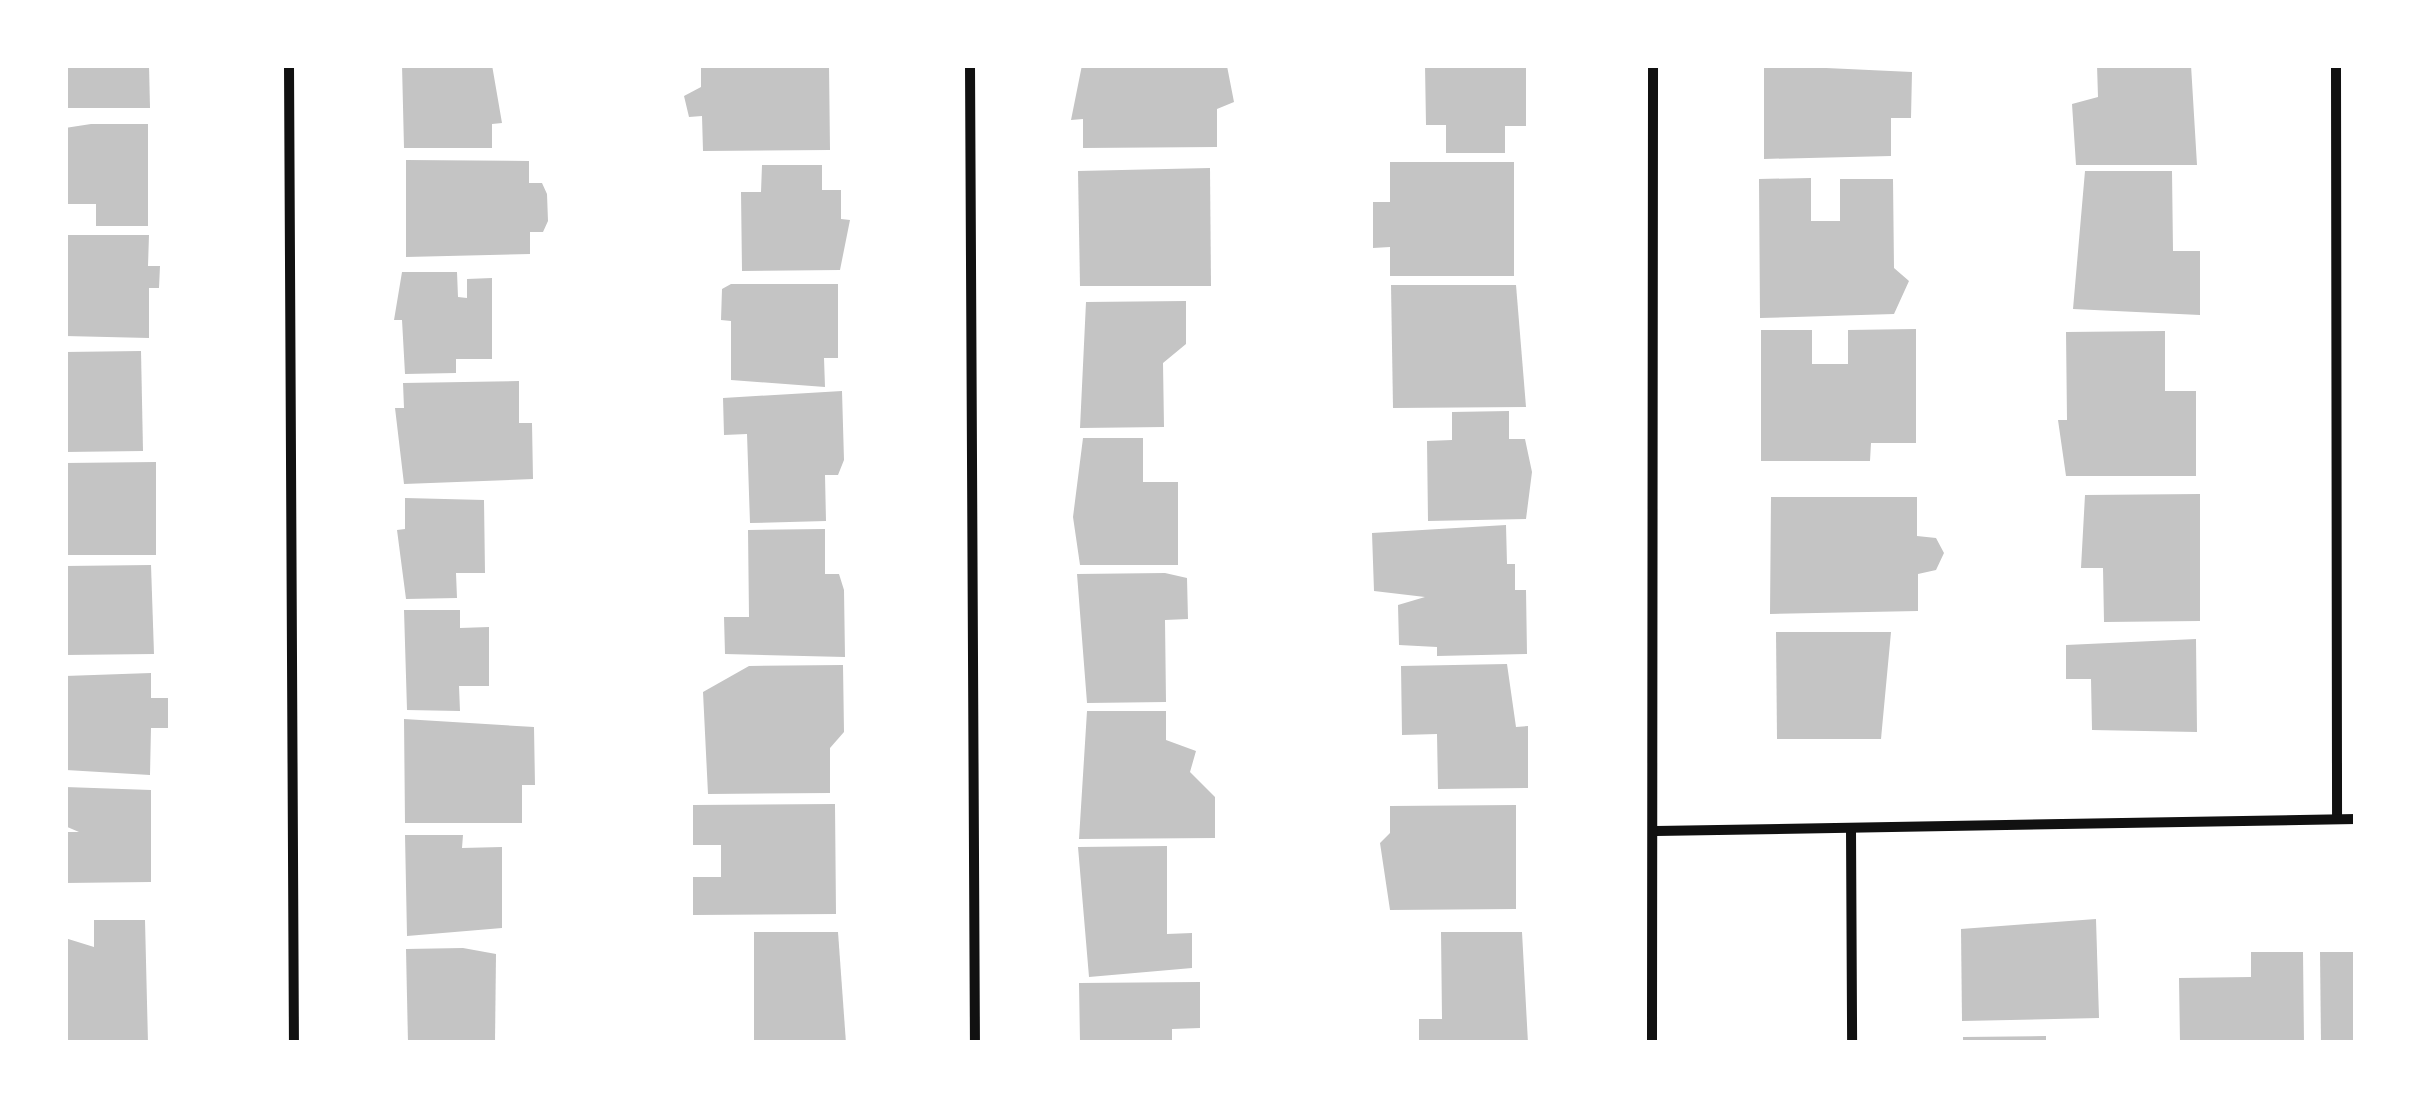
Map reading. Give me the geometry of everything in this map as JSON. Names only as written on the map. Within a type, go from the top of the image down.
[{"type":"street","points":[[290,65],[294,1043]]},
{"type":"street","points":[[970,65],[975,1043]]},
{"type":"street","points":[[1652,1043],[1656,831],[1653,65]]},
{"type":"street","points":[[2336,65],[2337,819]]},
{"type":"street","points":[[1656,831],[2356,820]]},
{"type":"street","points":[[1851,830],[1852,1043]]},
{"type":"building","points":[[65,65],[149,65],[150,108],[65,108]]},
{"type":"building","points":[[402,65],[492,65],[502,123],[492,124],[492,148],[404,148]]},
{"type":"building","points":[[701,65],[829,65],[830,150],[703,151],[702,116],[689,117],[684,96],[701,87]]},
{"type":"building","points":[[1082,65],[1227,66],[1234,102],[1217,109],[1217,147],[1083,148],[1083,119],[1071,120]]},
{"type":"building","points":[[1425,65],[1526,65],[1526,126],[1505,126],[1505,153],[1446,153],[1446,125],[1426,125]]},
{"type":"building","points":[[1764,65],[1912,72],[1911,118],[1891,118],[1891,156],[1764,159]]},
{"type":"building","points":[[2097,65],[2191,65],[2197,165],[2076,165],[2072,104],[2098,97]]},
{"type":"building","points":[[148,124],[148,226],[96,226],[96,204],[65,204],[65,128]]},
{"type":"building","points":[[406,160],[529,161],[529,183],[542,183],[547,194],[548,221],[543,232],[530,232],[530,254],[406,257]]},
{"type":"building","points":[[1390,162],[1514,162],[1514,276],[1390,276],[1390,247],[1373,248],[1373,202],[1390,202]]},
{"type":"building","points":[[762,165],[822,165],[822,190],[841,190],[841,219],[850,220],[840,270],[742,271],[741,192],[761,192]]},
{"type":"building","points":[[1210,168],[1211,286],[1080,286],[1078,171]]},
{"type":"building","points":[[2085,171],[2172,171],[2173,251],[2200,251],[2200,315],[2073,309]]},
{"type":"building","points":[[1811,178],[1811,221],[1840,221],[1840,179],[1893,179],[1894,268],[1909,281],[1894,314],[1760,318],[1759,179]]},
{"type":"building","points":[[65,235],[149,235],[148,266],[160,266],[159,288],[149,288],[149,338],[65,336]]},
{"type":"building","points":[[402,272],[457,272],[458,297],[467,298],[467,279],[492,278],[492,359],[456,359],[456,373],[405,374],[402,320],[394,320]]},
{"type":"building","points":[[731,284],[838,284],[838,358],[824,358],[825,387],[731,380],[731,321],[721,320],[722,289]]},
{"type":"building","points":[[1391,285],[1516,285],[1526,407],[1393,408]]},
{"type":"building","points":[[1186,301],[1186,344],[1163,363],[1164,427],[1080,428],[1086,302]]},
{"type":"building","points":[[1916,329],[1916,443],[1871,443],[1870,461],[1761,461],[1761,330],[1812,330],[1812,364],[1848,364],[1848,330]]},
{"type":"building","points":[[2165,331],[2165,391],[2196,391],[2196,476],[2066,476],[2058,420],[2067,420],[2066,332]]},
{"type":"building","points":[[141,351],[143,451],[65,452],[65,352]]},
{"type":"building","points":[[519,381],[519,423],[532,423],[533,479],[404,484],[395,408],[404,408],[403,383]]},
{"type":"building","points":[[842,391],[844,460],[838,475],[825,475],[826,521],[750,523],[747,434],[724,435],[723,398]]},
{"type":"building","points":[[1509,411],[1509,439],[1525,439],[1532,472],[1526,519],[1428,521],[1427,441],[1452,440],[1452,412]]},
{"type":"building","points":[[1083,438],[1143,438],[1143,482],[1178,482],[1178,565],[1080,565],[1073,517]]},
{"type":"building","points":[[156,462],[156,555],[65,555],[65,463]]},
{"type":"building","points":[[2200,494],[2200,621],[2104,622],[2103,568],[2081,568],[2085,495]]},
{"type":"building","points":[[1771,497],[1917,497],[1917,536],[1936,538],[1944,553],[1936,570],[1918,574],[1918,611],[1770,614]]},
{"type":"building","points":[[405,498],[484,500],[485,573],[456,573],[457,598],[406,599],[397,530],[405,529]]},
{"type":"building","points":[[1506,525],[1507,564],[1515,564],[1515,590],[1526,590],[1527,654],[1437,656],[1437,647],[1399,645],[1398,605],[1425,597],[1374,591],[1372,533]]},
{"type":"building","points":[[825,529],[825,574],[839,574],[844,590],[845,657],[725,654],[724,617],[749,617],[748,530]]},
{"type":"building","points":[[151,565],[154,654],[65,655],[65,566]]},
{"type":"building","points":[[1165,573],[1187,578],[1188,619],[1165,620],[1166,702],[1087,703],[1077,574]]},
{"type":"building","points":[[404,610],[460,610],[460,628],[489,627],[489,686],[459,686],[460,711],[407,710]]},
{"type":"building","points":[[1776,632],[1891,632],[1881,739],[1777,739]]},
{"type":"building","points":[[2196,639],[2197,732],[2092,730],[2091,679],[2066,679],[2066,645]]},
{"type":"building","points":[[1507,664],[1516,727],[1528,726],[1528,788],[1438,789],[1437,734],[1402,735],[1401,666]]},
{"type":"building","points":[[843,665],[844,732],[830,748],[830,793],[708,794],[703,692],[749,666]]},
{"type":"building","points":[[151,673],[151,698],[168,698],[168,728],[151,728],[150,775],[66,770],[65,676]]},
{"type":"building","points":[[1087,711],[1166,711],[1166,740],[1196,751],[1190,772],[1215,797],[1215,838],[1079,839]]},
{"type":"building","points":[[404,719],[534,727],[535,785],[522,785],[522,823],[405,823]]},
{"type":"building","points":[[65,787],[151,790],[151,882],[65,883],[65,832],[79,832],[65,826]]},
{"type":"building","points":[[835,804],[836,914],[693,915],[693,877],[721,877],[721,845],[693,845],[693,805]]},
{"type":"building","points":[[1516,805],[1516,909],[1390,910],[1380,843],[1390,833],[1390,806]]},
{"type":"building","points":[[405,835],[463,835],[462,848],[502,847],[502,928],[407,936]]},
{"type":"building","points":[[1167,846],[1167,934],[1192,933],[1192,968],[1089,977],[1078,847]]},
{"type":"building","points":[[2096,919],[2099,1018],[1962,1021],[1961,929]]},
{"type":"building","points":[[94,920],[145,920],[148,1043],[65,1043],[65,938],[94,947]]},
{"type":"building","points":[[754,932],[838,932],[846,1043],[754,1043]]},
{"type":"building","points":[[1441,932],[1522,932],[1528,1043],[1419,1043],[1419,1019],[1442,1019]]},
{"type":"building","points":[[463,948],[496,954],[495,1043],[408,1043],[406,949]]},
{"type":"building","points":[[2251,952],[2303,952],[2304,1043],[2180,1043],[2179,978],[2251,977]]},
{"type":"building","points":[[2320,952],[2356,952],[2356,1043],[2321,1043]]},
{"type":"building","points":[[1200,982],[1200,1028],[1172,1029],[1172,1043],[1080,1043],[1079,983]]},
{"type":"building","points":[[2046,1036],[2046,1043],[1963,1043],[1963,1037]]}]
